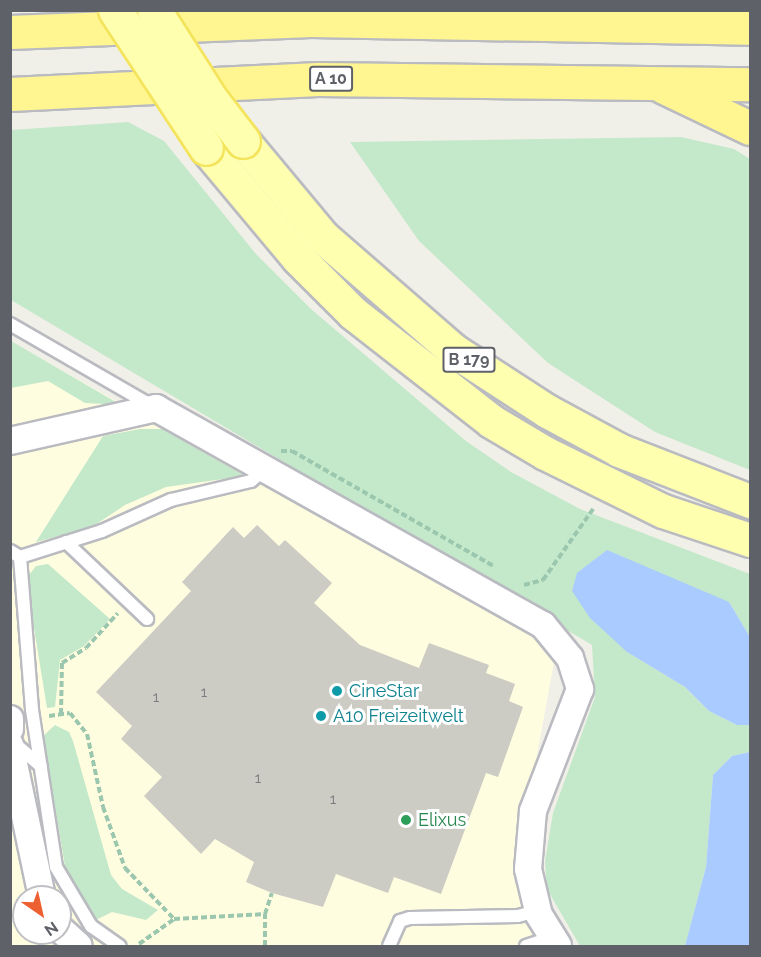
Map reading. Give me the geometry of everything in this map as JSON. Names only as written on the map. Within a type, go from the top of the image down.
[{"type":"highway","points":[[518,24],[568,10]]},
{"type":"highway","points":[[10,32],[311,20],[750,28]]},
{"type":"highway","name":"A 10","points":[[10,94],[318,79],[652,81],[750,84]]},
{"type":"highway","points":[[652,81],[750,128]]},
{"type":"main road","name":"B 179","points":[[115,10],[206,148],[282,241],[353,313],[491,421],[564,463],[663,511],[750,540]]},
{"type":"main road","name":"B 179","points":[[154,10],[210,99],[323,237],[453,350],[546,411],[619,450],[750,501]]},
{"type":"street","points":[[10,441],[156,408],[267,467],[543,626],[570,658],[579,673],[576,707],[533,812],[528,869],[537,911],[551,944]]},
{"type":"street","points":[[10,745],[39,885]]},
{"type":"lane","points":[[10,324],[156,408]]},
{"type":"lane","points":[[120,946],[91,926],[56,867],[40,766],[18,722],[15,554],[66,542],[171,500],[251,481],[267,467]]},
{"type":"lane","points":[[66,542],[147,619]]},
{"type":"lane","points":[[10,740],[40,766]]},
{"type":"lane","points":[[389,946],[400,921],[410,918],[518,916],[537,911]]},
{"type":"lane","points":[[526,946],[551,944]]},
{"type":"path","points":[[267,467],[278,453],[292,451],[504,573]]},
{"type":"path","points":[[514,579],[529,586],[543,580],[593,509]]},
{"type":"path","points":[[62,714],[62,663],[86,648],[130,602]]},
{"type":"path","points":[[18,722],[70,713],[87,734],[103,807],[125,868],[174,919]]},
{"type":"path","points":[[265,946],[265,914],[272,893]]},
{"type":"path","points":[[138,946],[140,941],[174,919],[265,914]]},
{"type":"shaded area","points":[[10,341],[500,619],[560,629],[514,881],[551,946],[11,946]]},
{"type":"green space","points":[[128,122],[164,141],[256,254],[311,309],[466,441],[511,472],[580,509],[750,574],[750,637],[729,602],[627,652],[685,687],[709,711],[737,725],[750,725],[750,752],[732,756],[713,775],[706,867],[685,946],[580,946],[547,889],[545,861],[553,813],[595,697],[592,645],[11,300],[11,130]]},
{"type":"green space","points":[[681,137],[734,149],[750,159],[750,470],[655,432],[548,363],[419,241],[350,142]]},
{"type":"green space","points":[[11,341],[121,405],[85,403],[48,381],[11,388]]},
{"type":"green space","points":[[140,429],[162,429],[245,476],[166,487],[125,505],[92,527],[36,542],[103,436]]},
{"type":"green space","points":[[48,564],[110,619],[84,646],[60,660],[55,707],[47,708],[26,579],[36,566]]},
{"type":"green space","points":[[55,725],[69,732],[73,741],[111,875],[122,889],[158,910],[146,920],[112,912],[94,921],[66,872],[43,736]]},
{"type":"water","points":[[607,550],[729,602],[750,637],[750,725],[737,725],[709,711],[685,687],[627,652],[590,618],[572,591],[577,573]]},
{"type":"water","points":[[750,752],[750,946],[685,946],[706,867],[713,775],[732,756]]},
{"type":"building","name":"A10 Freizeitwelt","points":[[257,525],[279,546],[285,540],[332,583],[314,603],[360,645],[419,668],[429,643],[489,665],[486,673],[515,684],[509,701],[523,707],[498,777],[486,773],[441,894],[394,877],[388,893],[336,874],[323,907],[272,893],[246,882],[254,862],[215,839],[201,854],[144,796],[162,777],[121,739],[132,726],[96,692],[191,591],[182,582],[233,527],[244,538]]},
{"type":"place","name":"CineStar","points":[[337,691]]},
{"type":"place","name":"A10 Freizeitwelt","points":[[321,716]]},
{"type":"place","name":"Elixus","points":[[406,820]]}]
